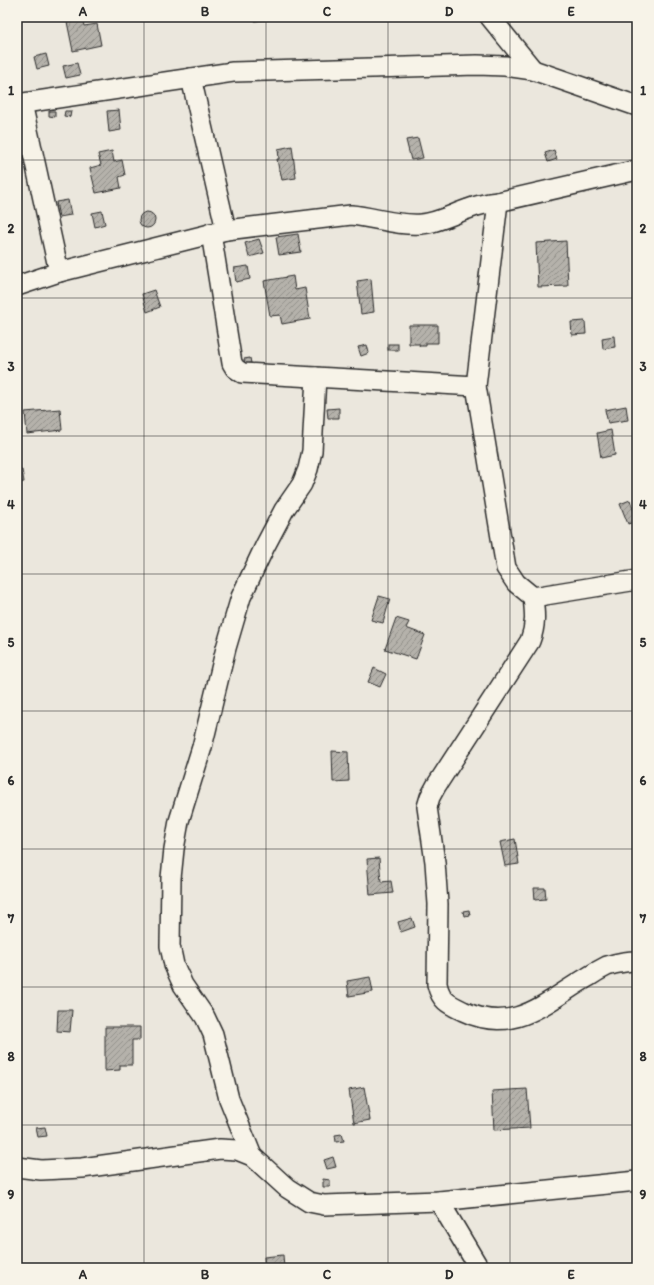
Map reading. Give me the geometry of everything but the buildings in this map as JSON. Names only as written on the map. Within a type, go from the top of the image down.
[{"type":"street","points":[[490,17],[533,70]]},
{"type":"street","points":[[59,272],[19,104],[233,72],[477,65],[505,66],[533,70],[637,106]]},
{"type":"street","points":[[191,78],[219,232],[232,363],[235,368],[242,373],[476,386]]},
{"type":"street","points":[[17,286],[59,272],[219,232],[351,215],[366,216],[402,223],[422,224],[442,219],[484,203],[498,202],[637,170]]},
{"type":"street","points":[[498,202],[476,386],[506,568],[516,583],[533,597],[535,623],[530,641],[436,786],[427,807],[435,862],[438,904],[437,984],[440,994],[447,1003],[473,1015],[493,1019],[511,1019],[532,1012],[606,967],[624,962],[637,961]]},
{"type":"street","points":[[252,1156],[229,1100],[213,1034],[205,1017],[183,985],[174,965],[170,946],[171,878],[179,821],[202,747],[226,648],[241,597],[265,546],[284,510],[302,484],[308,469],[312,451],[316,377]]},
{"type":"street","points":[[533,597],[637,580]]},
{"type":"street","points":[[17,1167],[41,1170],[82,1168],[220,1149],[237,1150],[252,1156],[287,1188],[309,1202],[324,1205],[439,1201],[637,1181]]},
{"type":"street","points":[[439,1201],[480,1268]]}]
